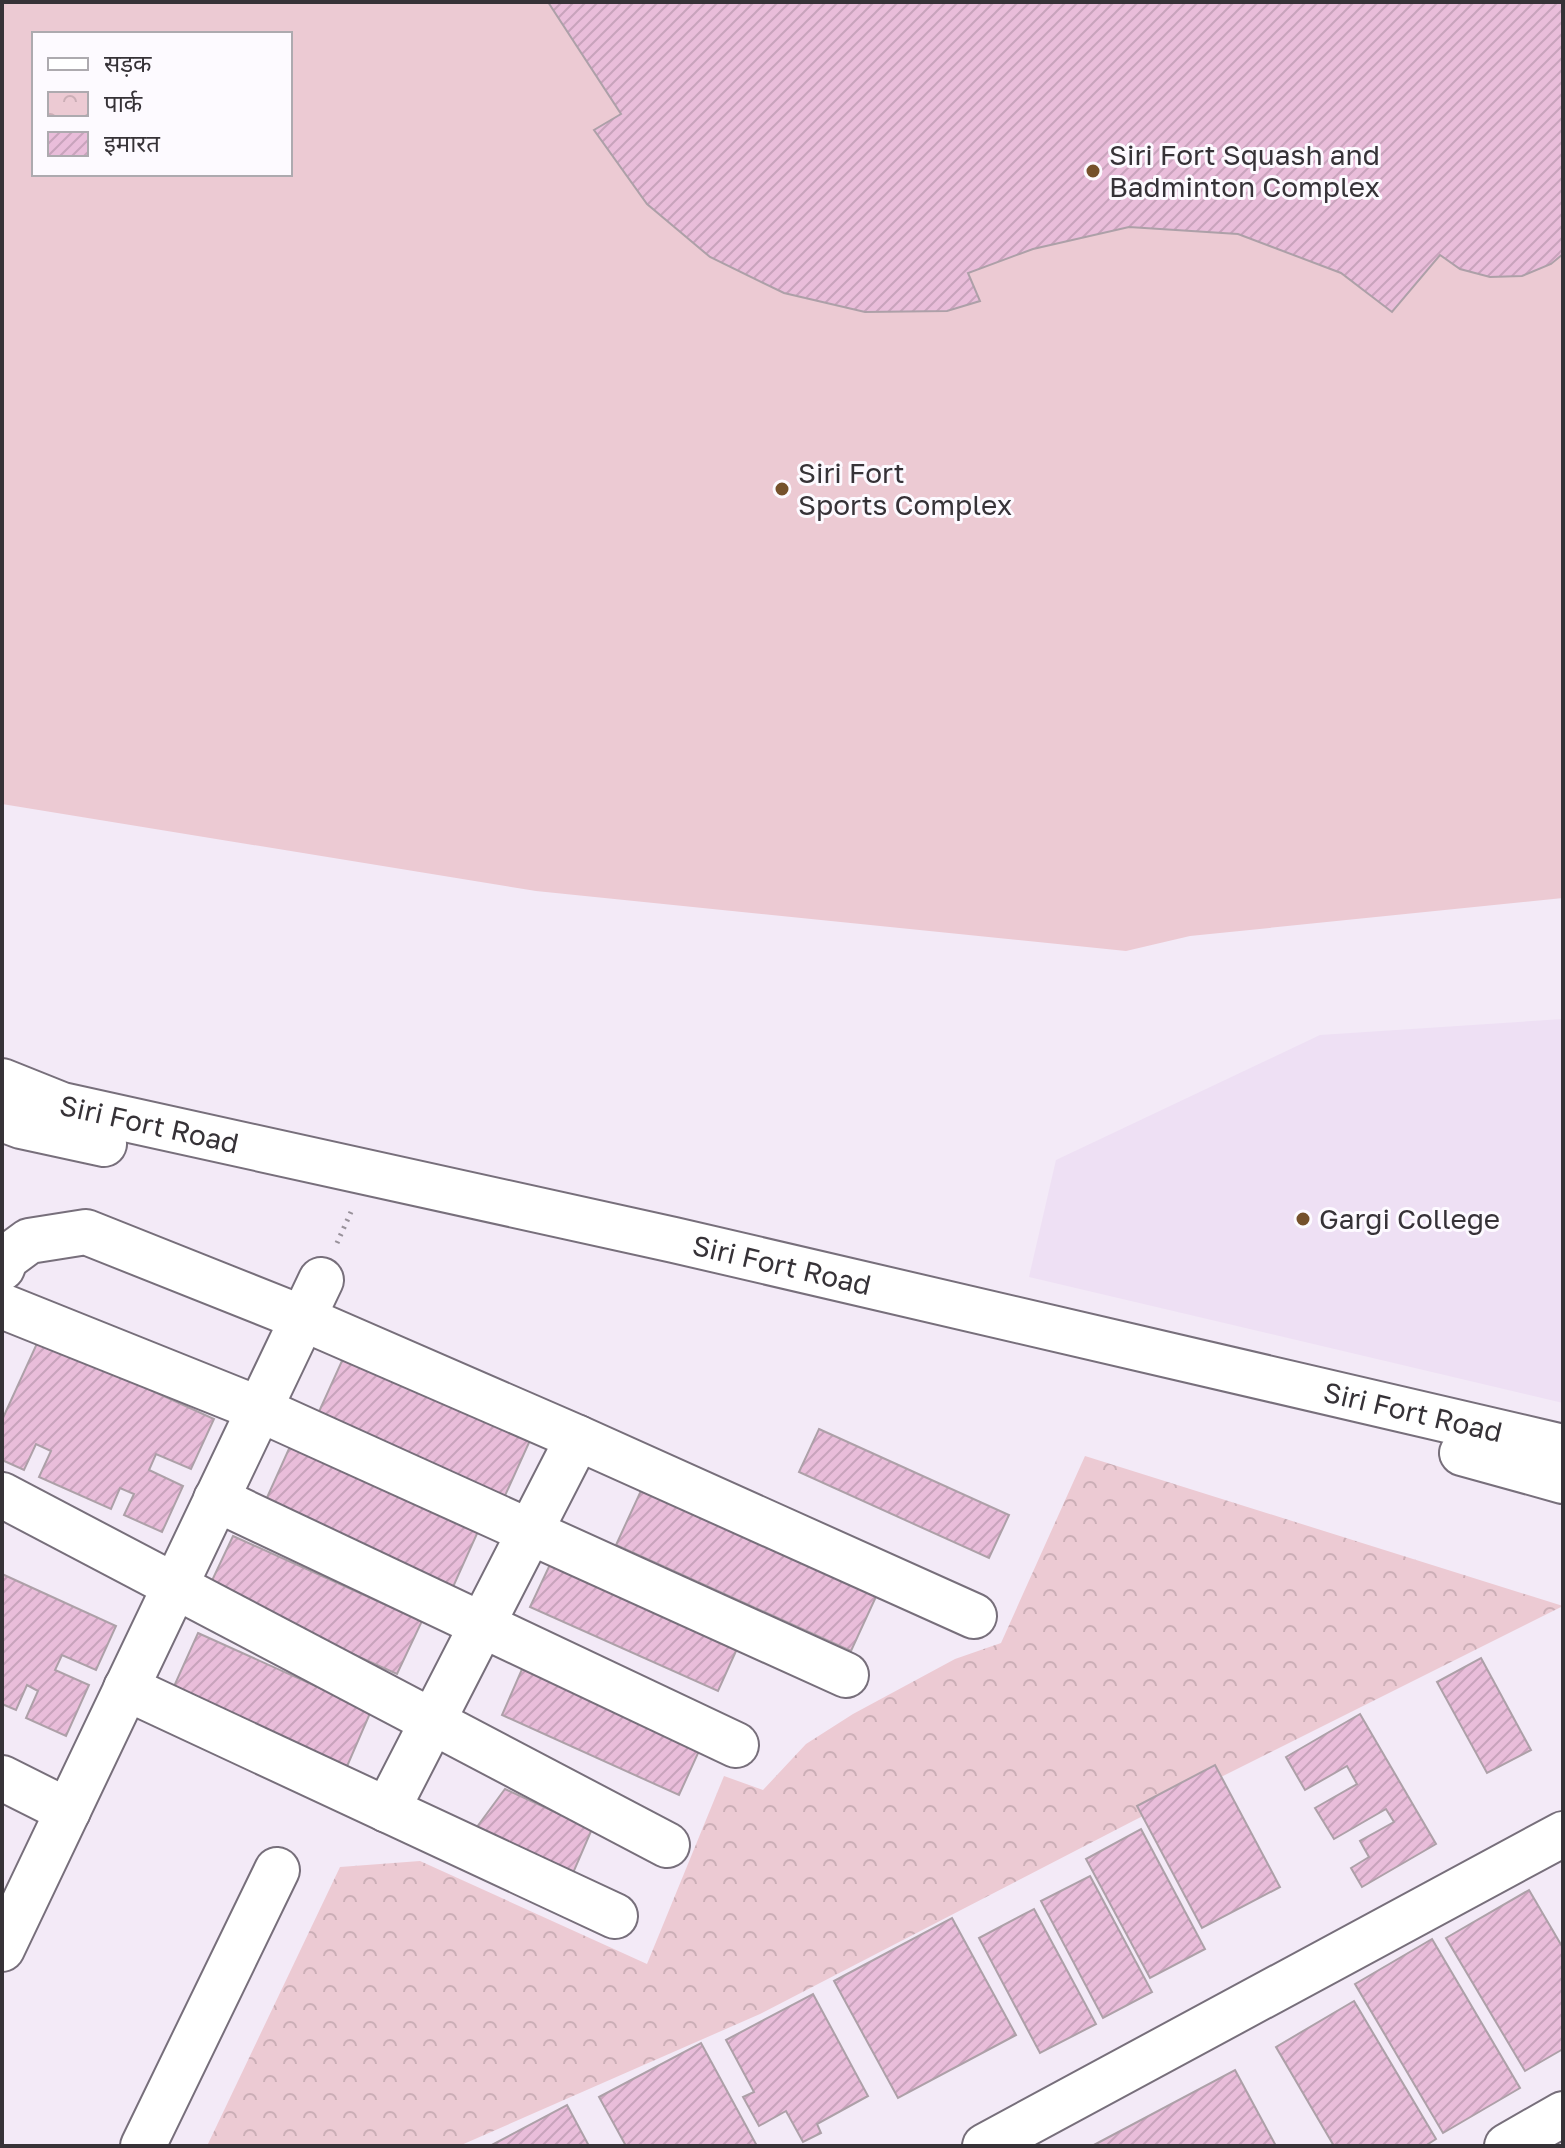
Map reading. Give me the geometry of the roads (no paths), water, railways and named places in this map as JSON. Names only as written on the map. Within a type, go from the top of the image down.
[{"type":"street","name":"Siri Fort Road","points":[[2,1081],[62,1105],[705,1247],[1563,1447]]},
{"type":"street","name":"Siri Fort Road","points":[[2,1119],[21,1126],[657,1266],[1497,1461],[1563,1481]]},
{"type":"street","points":[[2,1268],[6,1258],[29,1241],[86,1232],[302,1318],[974,1616]]},
{"type":"street","points":[[2,1949],[321,1280]]},
{"type":"street","points":[[2,1306],[259,1409],[846,1675]]},
{"type":"street","points":[[387,1810],[578,1438]]},
{"type":"street","points":[[2,1495],[667,1845]]},
{"type":"street","points":[[216,1499],[736,1745]]},
{"type":"street","points":[[126,1688],[615,1916]]},
{"type":"street","points":[[2,1778],[68,1811]]},
{"type":"street","points":[[1000,2143],[1560,1843]]},
{"type":"street","points":[[143,2146],[277,1870]]},
{"type":"street","points":[[1507,2146],[1563,2114]]},
{"type":"place","name":"Siri Fort Squash and Badminton Complex","points":[[1093,171]]},
{"type":"place","name":"Siri Fort Sports Complex","points":[[782,489]]},
{"type":"place","name":"Gargi College","points":[[1303,1219]]}]
